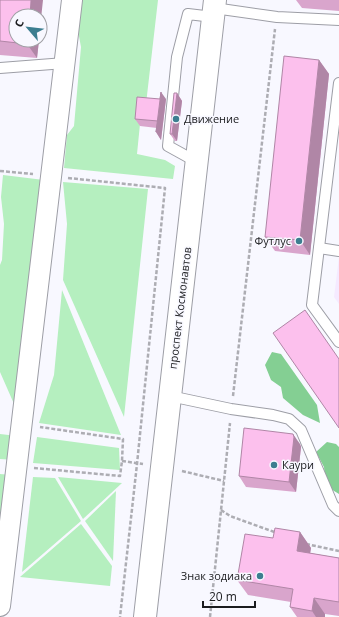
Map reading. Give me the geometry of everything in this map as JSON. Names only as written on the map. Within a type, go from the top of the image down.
[{"type":"main road","name":"проспект Космонавтов","points":[[145,617],[214,8]]},
{"type":"street","points":[[0,606],[72,0]]},
{"type":"lane","points":[[197,162],[168,146],[177,56],[188,14],[214,8],[277,17],[339,20]]},
{"type":"lane","points":[[0,68],[65,64]]},
{"type":"lane","points":[[339,83],[312,305],[339,342]]},
{"type":"lane","points":[[319,248],[339,251]]},
{"type":"lane","points":[[170,396],[289,419],[301,430],[332,505],[339,511]]},
{"type":"path","points":[[210,617],[231,409],[277,17]]},
{"type":"path","points":[[0,171],[164,188],[137,464],[120,617]]},
{"type":"path","points":[[35,469],[120,476],[123,439],[41,427]]},
{"type":"path","points":[[221,510],[230,516],[281,535]]},
{"type":"path","points":[[304,543],[339,551]]},
{"type":"shaded area","points":[[339,257],[339,304],[334,297]]},
{"type":"green space","points":[[82,0],[158,0],[146,104],[142,104],[137,154],[165,160],[175,166],[173,179],[64,168],[67,135],[74,126],[81,47],[78,31]]},
{"type":"green space","points":[[3,175],[44,180],[18,413],[0,372],[0,265],[2,260],[4,224],[1,197]]},
{"type":"green space","points":[[63,182],[148,189],[124,417],[63,280],[67,224]]},
{"type":"green space","points":[[62,290],[121,435],[39,423],[54,375]]},
{"type":"green space","points":[[272,352],[281,354],[317,405],[320,423],[303,415],[283,398],[281,387],[271,380],[265,365]]},
{"type":"green space","points":[[0,434],[17,436],[15,460],[0,459]]},
{"type":"green space","points":[[37,437],[119,448],[120,470],[33,463]]},
{"type":"green space","points":[[327,442],[336,444],[339,447],[339,494],[326,486],[324,467],[316,452]]},
{"type":"green space","points":[[0,474],[12,475],[0,593]]},
{"type":"green space","points":[[33,477],[55,478],[81,521],[22,572]]},
{"type":"green space","points":[[58,477],[122,483],[83,519]]},
{"type":"green space","points":[[116,491],[113,561],[85,521]]},
{"type":"green space","points":[[81,524],[112,566],[110,586],[20,577]]},
{"type":"building","points":[[0,0],[31,0],[30,8],[8,8],[8,42],[0,41]]},
{"type":"building","points":[[284,56],[319,60],[300,240],[265,237]]},
{"type":"building","points":[[161,92],[157,121],[135,119],[137,97],[160,99]]},
{"type":"building","points":[[174,93],[177,93],[172,134],[170,134]]},
{"type":"building","points":[[305,310],[339,359],[339,428],[273,333]]},
{"type":"building","name":"Каури","points":[[244,428],[293,434],[294,437],[289,482],[239,476]]},
{"type":"building","points":[[275,528],[300,532],[297,551],[339,558],[339,602],[314,598],[312,611],[290,607],[293,589],[237,580],[245,534],[273,538]]},
{"type":"place","name":"Движение","points":[[176,119]]},
{"type":"place","name":"Футлус","points":[[299,241]]},
{"type":"place","name":"Каури","points":[[274,465]]},
{"type":"place","name":"Знак зодиака","points":[[260,576]]}]
